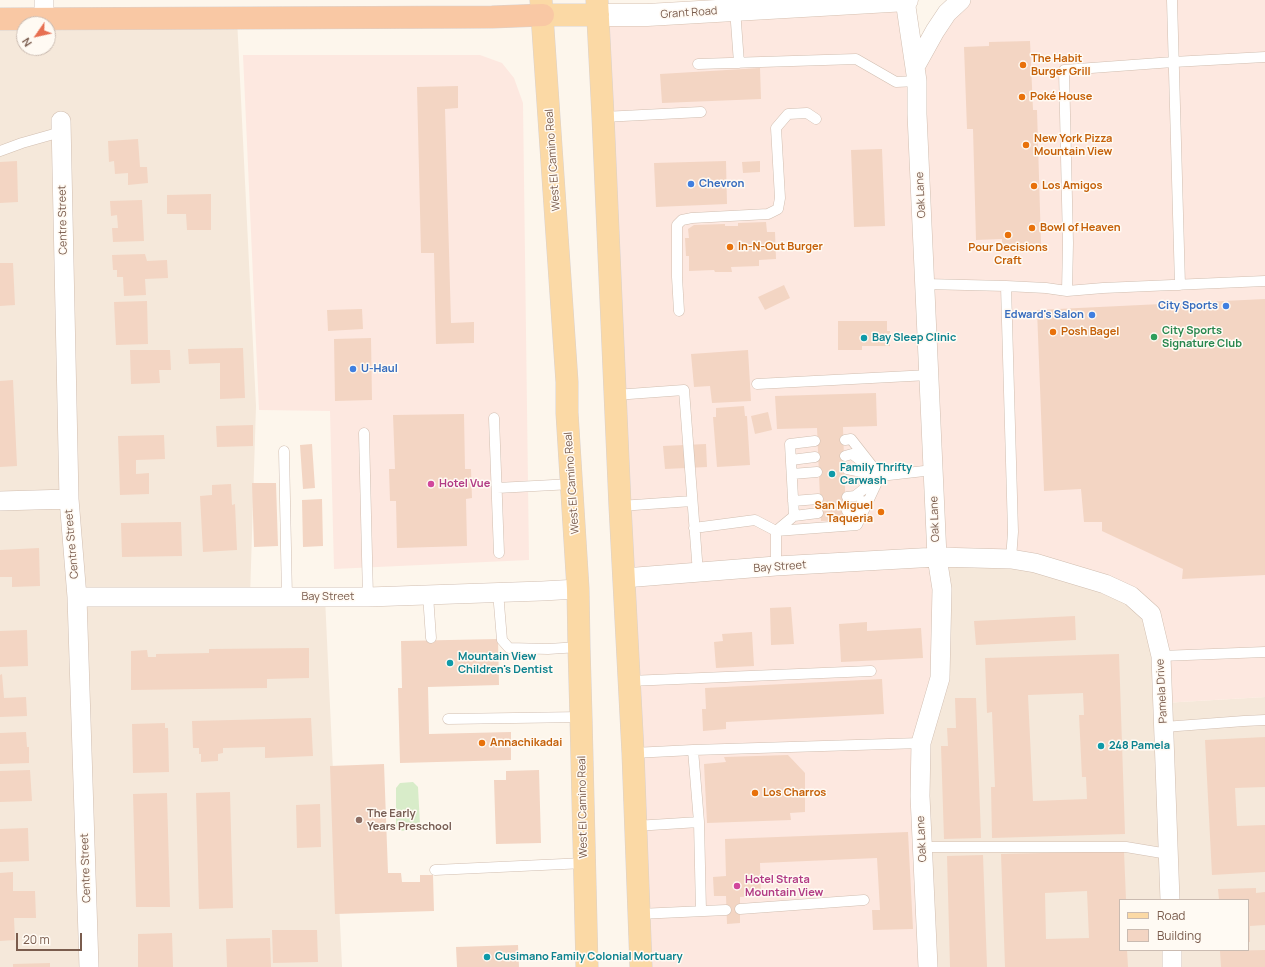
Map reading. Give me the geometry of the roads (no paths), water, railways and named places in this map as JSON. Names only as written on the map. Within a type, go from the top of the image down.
[{"type":"highway","points":[[0,19],[44,10],[484,17],[542,8]]},
{"type":"main road","name":"Grant Road","points":[[542,8],[597,8],[647,15],[906,0]]},
{"type":"main road","name":"West El Camino Real","points":[[542,8],[567,382],[567,413],[578,588],[578,647],[582,717],[587,967]]},
{"type":"main road","points":[[597,8],[633,753],[641,967]]},
{"type":"street","name":"Oak Lane","points":[[906,0],[908,29],[916,74],[937,557],[942,589],[940,678],[921,743],[920,796],[928,967]]},
{"type":"street","name":"Oak Lane","points":[[916,74],[935,32],[947,13],[961,0]]},
{"type":"street","name":"Centre Street","points":[[61,126],[69,499],[77,597],[90,967]]},
{"type":"street","points":[[0,500],[69,499]]},
{"type":"street","name":"Pamela Drive","points":[[937,557],[1011,559],[1034,563],[1104,584],[1131,596],[1151,614],[1161,656],[1170,899]]},
{"type":"street","name":"Bay Street","points":[[624,578],[776,566],[937,557]]},
{"type":"street","name":"Bay Street","points":[[77,597],[368,597],[542,591],[578,588]]},
{"type":"street","points":[[1172,951],[1172,967]]},
{"type":"lane","points":[[1172,0],[1180,285]]},
{"type":"lane","points":[[735,10],[739,63]]},
{"type":"lane","points":[[1068,291],[1064,70],[1265,57]]},
{"type":"lane","points":[[698,64],[856,59],[896,82],[916,74]]},
{"type":"lane","points":[[603,117],[701,112]]},
{"type":"lane","points":[[679,311],[676,225],[682,220],[692,218],[768,214],[778,209],[780,198],[776,128],[788,114],[806,113],[816,119]]},
{"type":"lane","points":[[0,151],[61,126]]},
{"type":"lane","points":[[925,284],[1006,286],[1046,288],[1068,291],[1103,288],[1265,282]]},
{"type":"lane","points":[[1006,286],[1013,532],[1011,559]]},
{"type":"lane","points":[[757,384],[929,374]]},
{"type":"lane","points":[[615,395],[684,390],[698,573]]},
{"type":"lane","points":[[494,418],[499,553]]},
{"type":"lane","points":[[364,434],[368,597]]},
{"type":"lane","points":[[845,440],[852,439],[880,476]]},
{"type":"lane","points":[[794,516],[790,444],[815,441]]},
{"type":"lane","points":[[284,451],[287,597]]},
{"type":"lane","points":[[845,456],[852,454],[880,476]]},
{"type":"lane","points":[[791,460],[815,457]]},
{"type":"lane","points":[[847,469],[880,476],[933,470]]},
{"type":"lane","points":[[792,474],[817,472]]},
{"type":"lane","points":[[847,497],[855,496],[880,476]]},
{"type":"lane","points":[[847,512],[856,511],[880,476]]},
{"type":"lane","points":[[694,528],[755,520],[776,531],[857,525],[880,476]]},
{"type":"lane","points":[[497,488],[572,484]]},
{"type":"lane","points":[[793,501],[818,499]]},
{"type":"lane","points":[[620,506],[692,501]]},
{"type":"lane","points":[[776,531],[794,516],[818,513]]},
{"type":"lane","points":[[776,531],[776,566]]},
{"type":"lane","points":[[498,592],[502,640],[509,648],[548,649],[578,647]]},
{"type":"lane","points":[[428,595],[431,638]]},
{"type":"lane","points":[[1161,656],[1265,652]]},
{"type":"lane","points":[[629,680],[871,671]]},
{"type":"lane","points":[[448,719],[582,717]]},
{"type":"lane","points":[[1164,727],[1265,720]]},
{"type":"lane","points":[[633,753],[921,743]]},
{"type":"lane","points":[[693,750],[699,822],[702,911]]},
{"type":"lane","points":[[636,826],[699,822]]},
{"type":"lane","points":[[922,847],[1126,847],[1168,854]]},
{"type":"lane","points":[[435,870],[585,863]]},
{"type":"lane","points":[[740,909],[864,900]]},
{"type":"lane","points":[[639,914],[726,910]]},
{"type":"place","name":"The Habit Burger Grill","points":[[1023,65]]},
{"type":"place","name":"Poké House","points":[[1022,97]]},
{"type":"place","name":"New York Pizza Mountain View","points":[[1026,145]]},
{"type":"place","name":"Chevron","points":[[691,184]]},
{"type":"place","name":"Los Amigos","points":[[1034,186]]},
{"type":"place","name":"Bowl of Heaven","points":[[1032,228]]},
{"type":"place","name":"Pour Decisions Craft","points":[[1008,235]]},
{"type":"place","name":"In-N-Out Burger","points":[[730,247]]},
{"type":"place","name":"City Sports","points":[[1226,306]]},
{"type":"place","name":"Edward's Salon","points":[[1092,315]]},
{"type":"place","name":"Posh Bagel","points":[[1053,332]]},
{"type":"place","name":"City Sports Signature Club","points":[[1154,337]]},
{"type":"place","name":"Bay Sleep Clinic","points":[[864,338]]},
{"type":"place","name":"U-Haul","points":[[353,369]]},
{"type":"place","name":"Family Thrifty Carwash","points":[[832,474]]},
{"type":"place","name":"Hotel Vue","points":[[431,484]]},
{"type":"place","name":"San Miguel Taqueria","points":[[881,512]]},
{"type":"place","name":"Mountain View Children's Dentist","points":[[450,663]]},
{"type":"place","name":"Annachikadai","points":[[482,743]]},
{"type":"place","name":"248 Pamela","points":[[1101,746]]},
{"type":"place","name":"Los Charros","points":[[755,793]]},
{"type":"place","name":"The Early Years Preschool","points":[[359,820]]},
{"type":"place","name":"Hotel Strata Mountain View","points":[[737,886]]},
{"type":"place","name":"Cusimano Family Colonial Mortuary","points":[[487,957]]}]
